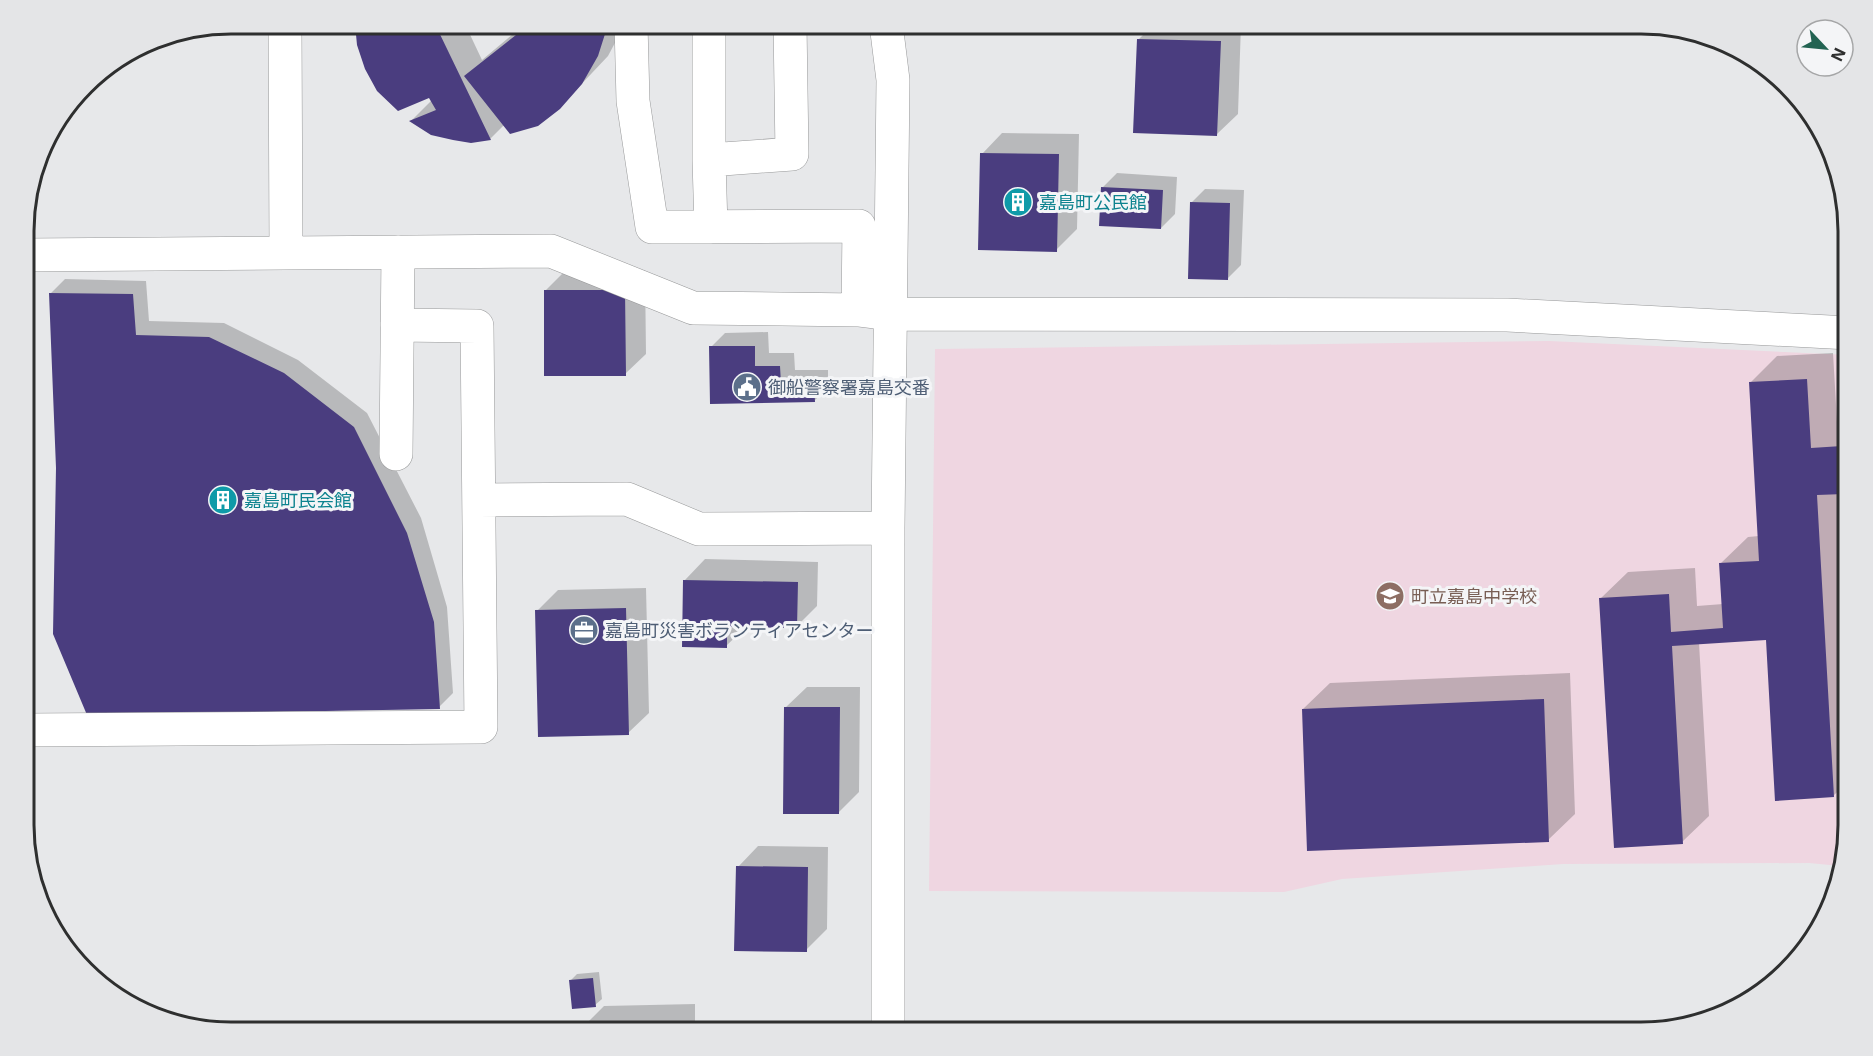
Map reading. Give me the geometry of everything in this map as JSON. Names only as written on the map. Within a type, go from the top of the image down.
[{"type":"street","points":[[285,34],[286,253]]},
{"type":"street","points":[[631,34],[633,101],[652,227],[859,226],[858,310]]},
{"type":"street","points":[[709,34],[708,160],[711,227]]},
{"type":"street","points":[[708,160],[792,154],[790,34]]},
{"type":"street","points":[[887,34],[893,80],[888,528],[888,1022]]},
{"type":"street","points":[[34,255],[551,251],[693,308],[858,310],[890,314],[1508,315],[1838,332]]},
{"type":"street","points":[[396,454],[398,252]]},
{"type":"street","points":[[34,730],[481,727],[477,326],[397,324]]},
{"type":"street","points":[[479,500],[627,499],[699,529],[888,528]]},
{"type":"shaded area","name":"町立嘉島中学校","points":[[1549,341],[1838,354],[1838,837],[1834,865],[1809,863],[1563,864],[1342,879],[1284,892],[929,891],[935,349]]},
{"type":"building","points":[[356,34],[440,34],[491,140],[471,143],[431,135],[409,121],[436,110],[429,98],[398,111],[377,91],[365,69]]},
{"type":"building","points":[[517,34],[605,34],[598,56],[582,84],[560,109],[538,126],[510,134],[464,76]]},
{"type":"building","points":[[1137,39],[1221,41],[1217,136],[1133,133]]},
{"type":"building","name":"嘉島町公民館","points":[[980,153],[1059,154],[1057,252],[978,250]]},
{"type":"building","points":[[1101,187],[1163,190],[1161,229],[1099,226]]},
{"type":"building","points":[[1190,202],[1230,203],[1228,280],[1188,279]]},
{"type":"building","points":[[544,290],[625,290],[626,376],[544,376]]},
{"type":"building","name":"嘉島町民会館","points":[[49,293],[133,294],[136,335],[209,337],[284,373],[354,427],[407,533],[434,622],[440,709],[87,715],[53,634],[56,468]]},
{"type":"building","points":[[709,346],[755,346],[755,366],[780,366],[781,384],[814,383],[815,402],[710,404]]},
{"type":"building","points":[[1807,379],[1811,448],[1838,446],[1838,494],[1817,495],[1834,797],[1775,801],[1766,640],[1672,646],[1683,844],[1614,848],[1599,598],[1669,594],[1671,632],[1723,628],[1719,563],[1759,561],[1749,382]]},
{"type":"building","points":[[683,580],[798,582],[797,628],[727,627],[727,648],[682,647]]},
{"type":"building","points":[[626,608],[629,735],[538,737],[535,610]]},
{"type":"building","points":[[1544,699],[1549,842],[1307,851],[1302,709]]},
{"type":"building","points":[[784,707],[840,707],[839,814],[783,814]]},
{"type":"building","points":[[736,866],[808,867],[807,952],[734,951]]},
{"type":"building","points":[[593,978],[596,1007],[572,1009],[569,980]]},
{"type":"place","name":"嘉島町公民館","points":[[1018,202]]},
{"type":"place","name":"御船警察署嘉島交番","points":[[747,387]]},
{"type":"place","name":"嘉島町民会館","points":[[223,500]]},
{"type":"place","name":"町立嘉島中学校","points":[[1390,596]]},
{"type":"place","name":"嘉島町災害ボランティアセンター","points":[[584,630]]}]
